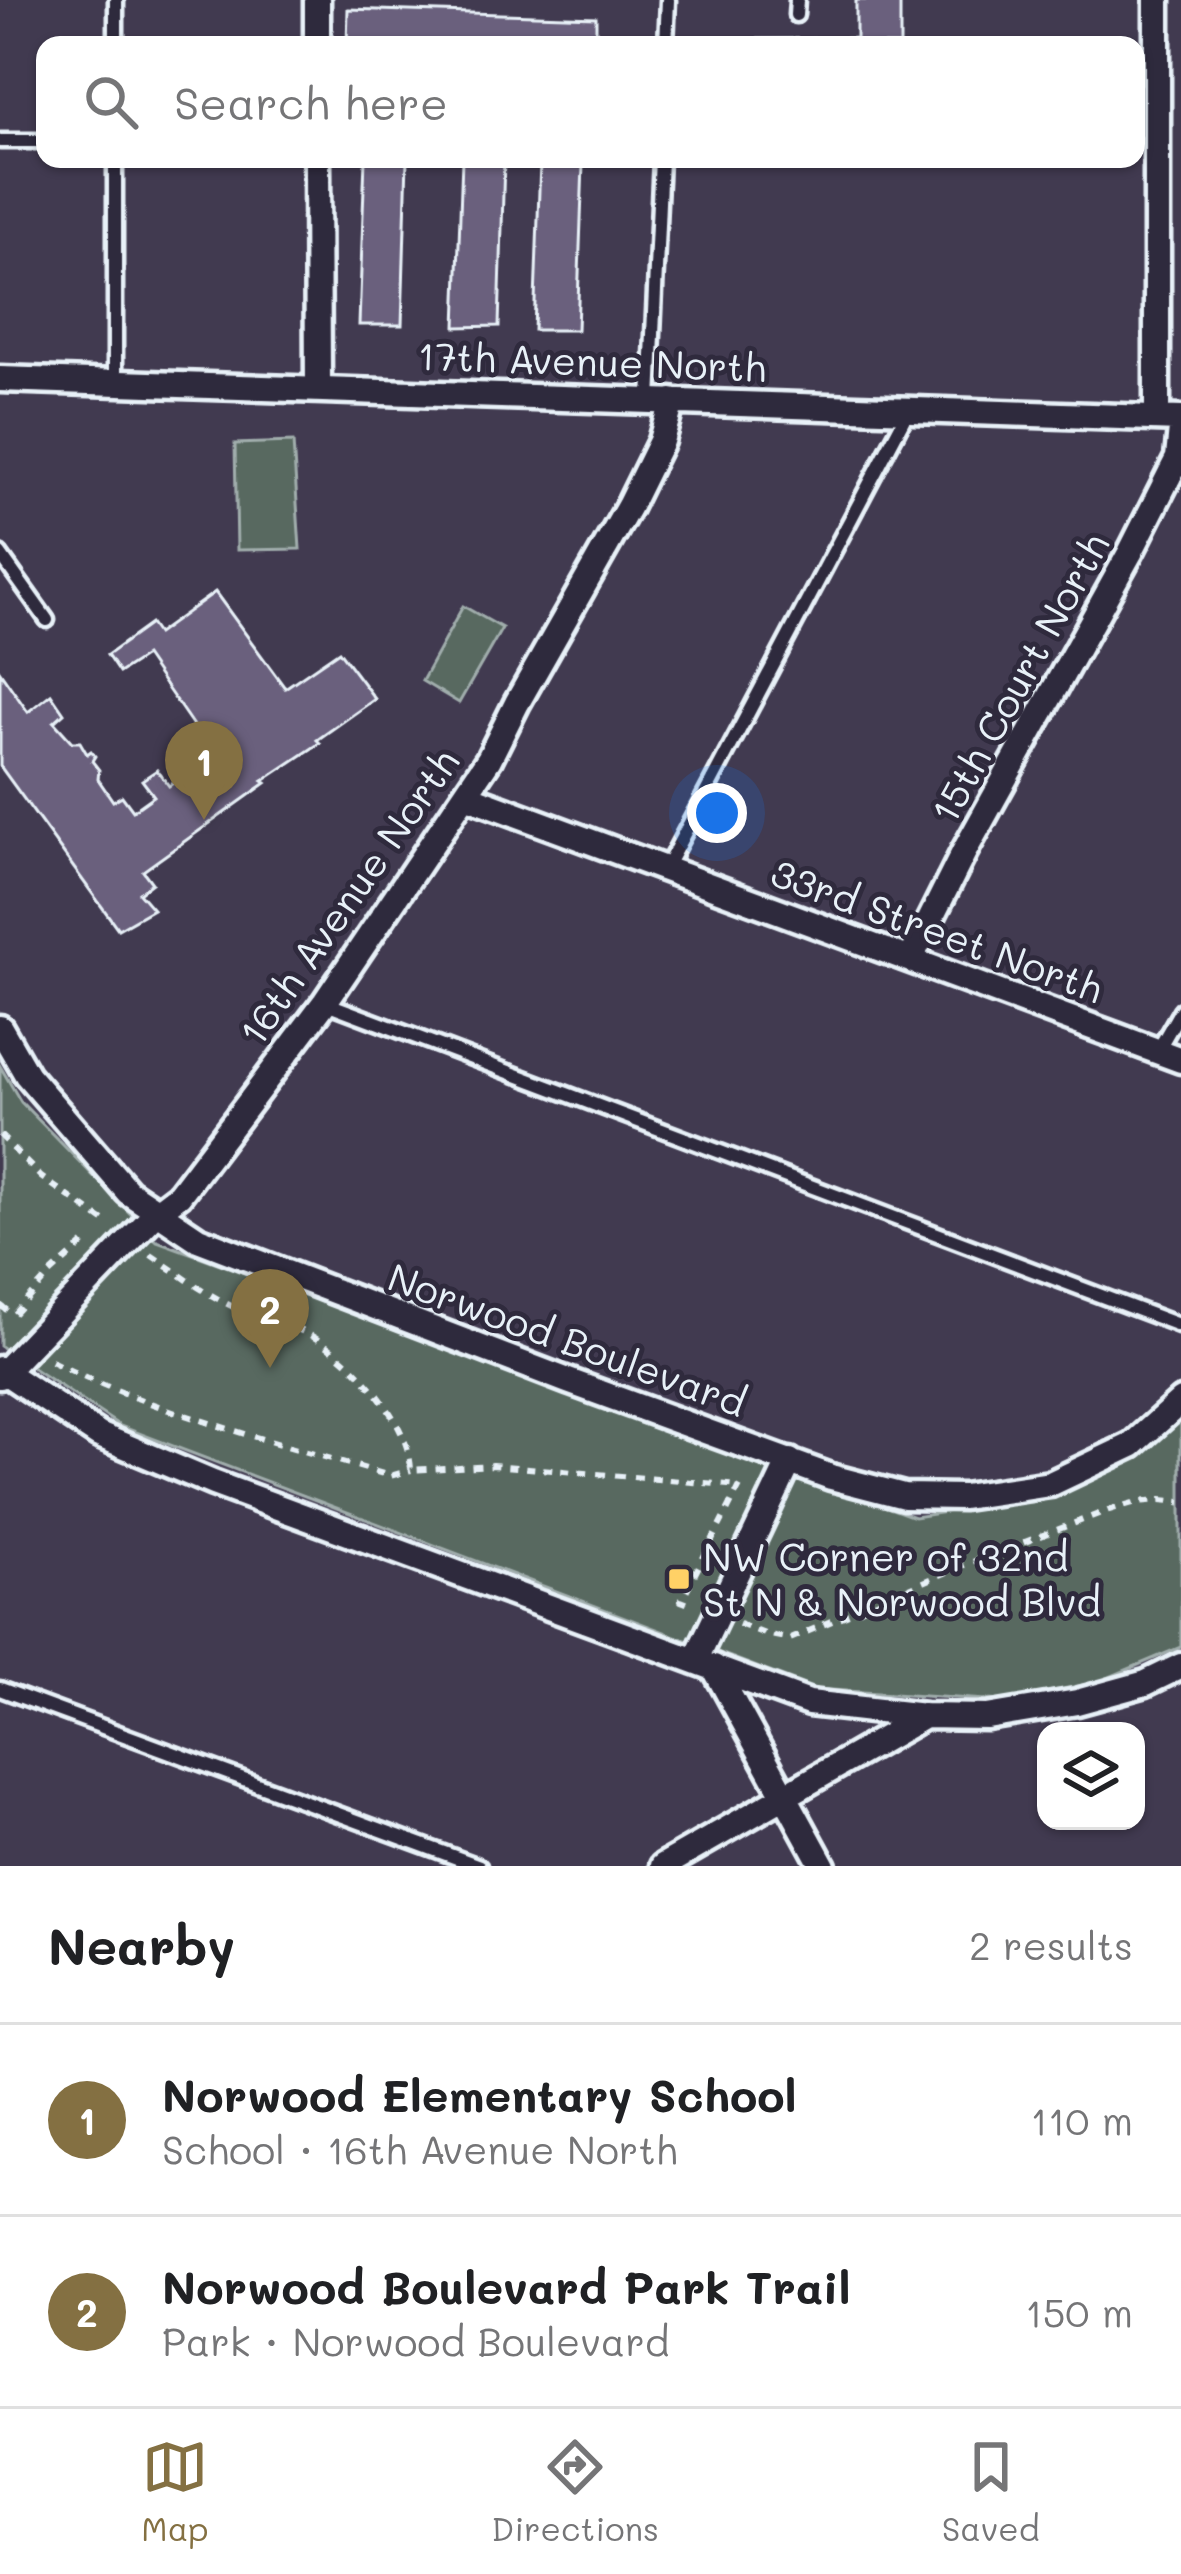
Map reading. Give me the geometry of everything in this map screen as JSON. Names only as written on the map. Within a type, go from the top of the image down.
[{"type":"street","points":[[317,0],[317,36]]},
{"type":"street","points":[[1157,0],[1169,418]]},
{"type":"street","points":[[317,168],[318,389]]},
{"type":"street","name":"17th Avenue North","points":[[0,380],[1169,418]]},
{"type":"street","name":"16th Avenue North","points":[[1,1372],[179,1195],[325,1002],[466,795],[629,506],[661,441],[661,400]]},
{"type":"street","name":"15th Court North","points":[[911,958],[1140,534],[1178,458],[1181,429]]},
{"type":"street","name":"33rd Street North","points":[[466,795],[1170,1056]]},
{"type":"street","name":"Norwood Boulevard","points":[[0,1028],[27,1075],[113,1176],[128,1192],[197,1239],[831,1477],[904,1496],[964,1498],[1049,1484],[1132,1445],[1181,1401]]},
{"type":"street","points":[[1,1372],[99,1435],[213,1483],[809,1703],[924,1716],[987,1717],[1077,1702],[1146,1683],[1181,1666]]},
{"type":"street","points":[[790,1461],[716,1615],[704,1664],[824,1866]]},
{"type":"street","points":[[663,1866],[924,1716]]},
{"type":"lane","points":[[116,0],[116,36]]},
{"type":"lane","points":[[666,36],[668,0]]},
{"type":"lane","points":[[0,141],[36,141]]},
{"type":"lane","points":[[115,384],[116,168]]},
{"type":"lane","points":[[661,168],[661,400]]},
{"type":"lane","points":[[666,868],[909,410]]},
{"type":"lane","points":[[0,554],[47,620]]},
{"type":"lane","points":[[325,1002],[1181,1326]]},
{"type":"lane","points":[[1170,1056],[1181,1010]]},
{"type":"lane","points":[[0,1689],[479,1866]]},
{"type":"path","points":[[0,1135],[40,1177],[198,1287],[262,1320],[304,1332],[345,1359],[404,1436],[411,1470]]},
{"type":"path","points":[[14,1315],[72,1254],[109,1224]]},
{"type":"path","points":[[0,1305],[14,1315],[44,1357],[75,1373],[177,1411],[390,1476],[411,1470],[492,1465],[740,1486],[681,1601],[790,1639],[1109,1510],[1136,1502],[1181,1502]]},
{"type":"green space","points":[[293,442],[300,549],[237,550],[235,444]]},
{"type":"green space","points":[[463,606],[502,628],[459,703],[422,681]]},
{"type":"green space","points":[[0,1066],[21,1102],[157,1241],[914,1517],[1055,1495],[1181,1387],[1181,1647],[1098,1682],[1002,1701],[815,1689],[120,1426],[0,1346]]},
{"type":"building","points":[[856,0],[900,0],[900,36],[856,36]]},
{"type":"building","points":[[348,9],[596,17],[596,36],[347,36]]},
{"type":"building","points":[[365,168],[407,168],[402,325],[359,325]]},
{"type":"building","points":[[462,168],[504,168],[499,326],[456,327]]},
{"type":"building","points":[[540,168],[583,168],[577,330],[534,330]]},
{"type":"building","points":[[215,592],[285,688],[339,651],[375,699],[143,871],[152,883],[139,893],[153,909],[118,929],[0,766],[0,672],[28,712],[51,694],[64,713],[54,722],[72,742],[80,742],[87,754],[91,751],[98,779],[113,801],[122,796],[133,811],[154,796],[142,780],[157,770],[169,786],[191,771],[180,756],[203,740],[145,656],[119,673],[107,655],[150,624],[157,634]]},
{"type":"place","name":"Norwood Elementary School","points":[[204,820]]},
{"type":"place","name":"Norwood Boulevard Park Trail","points":[[270,1368]]},
{"type":"place","name":"NW Corner of 32nd St N & Norwood Blvd","points":[[679,1579]]}]
